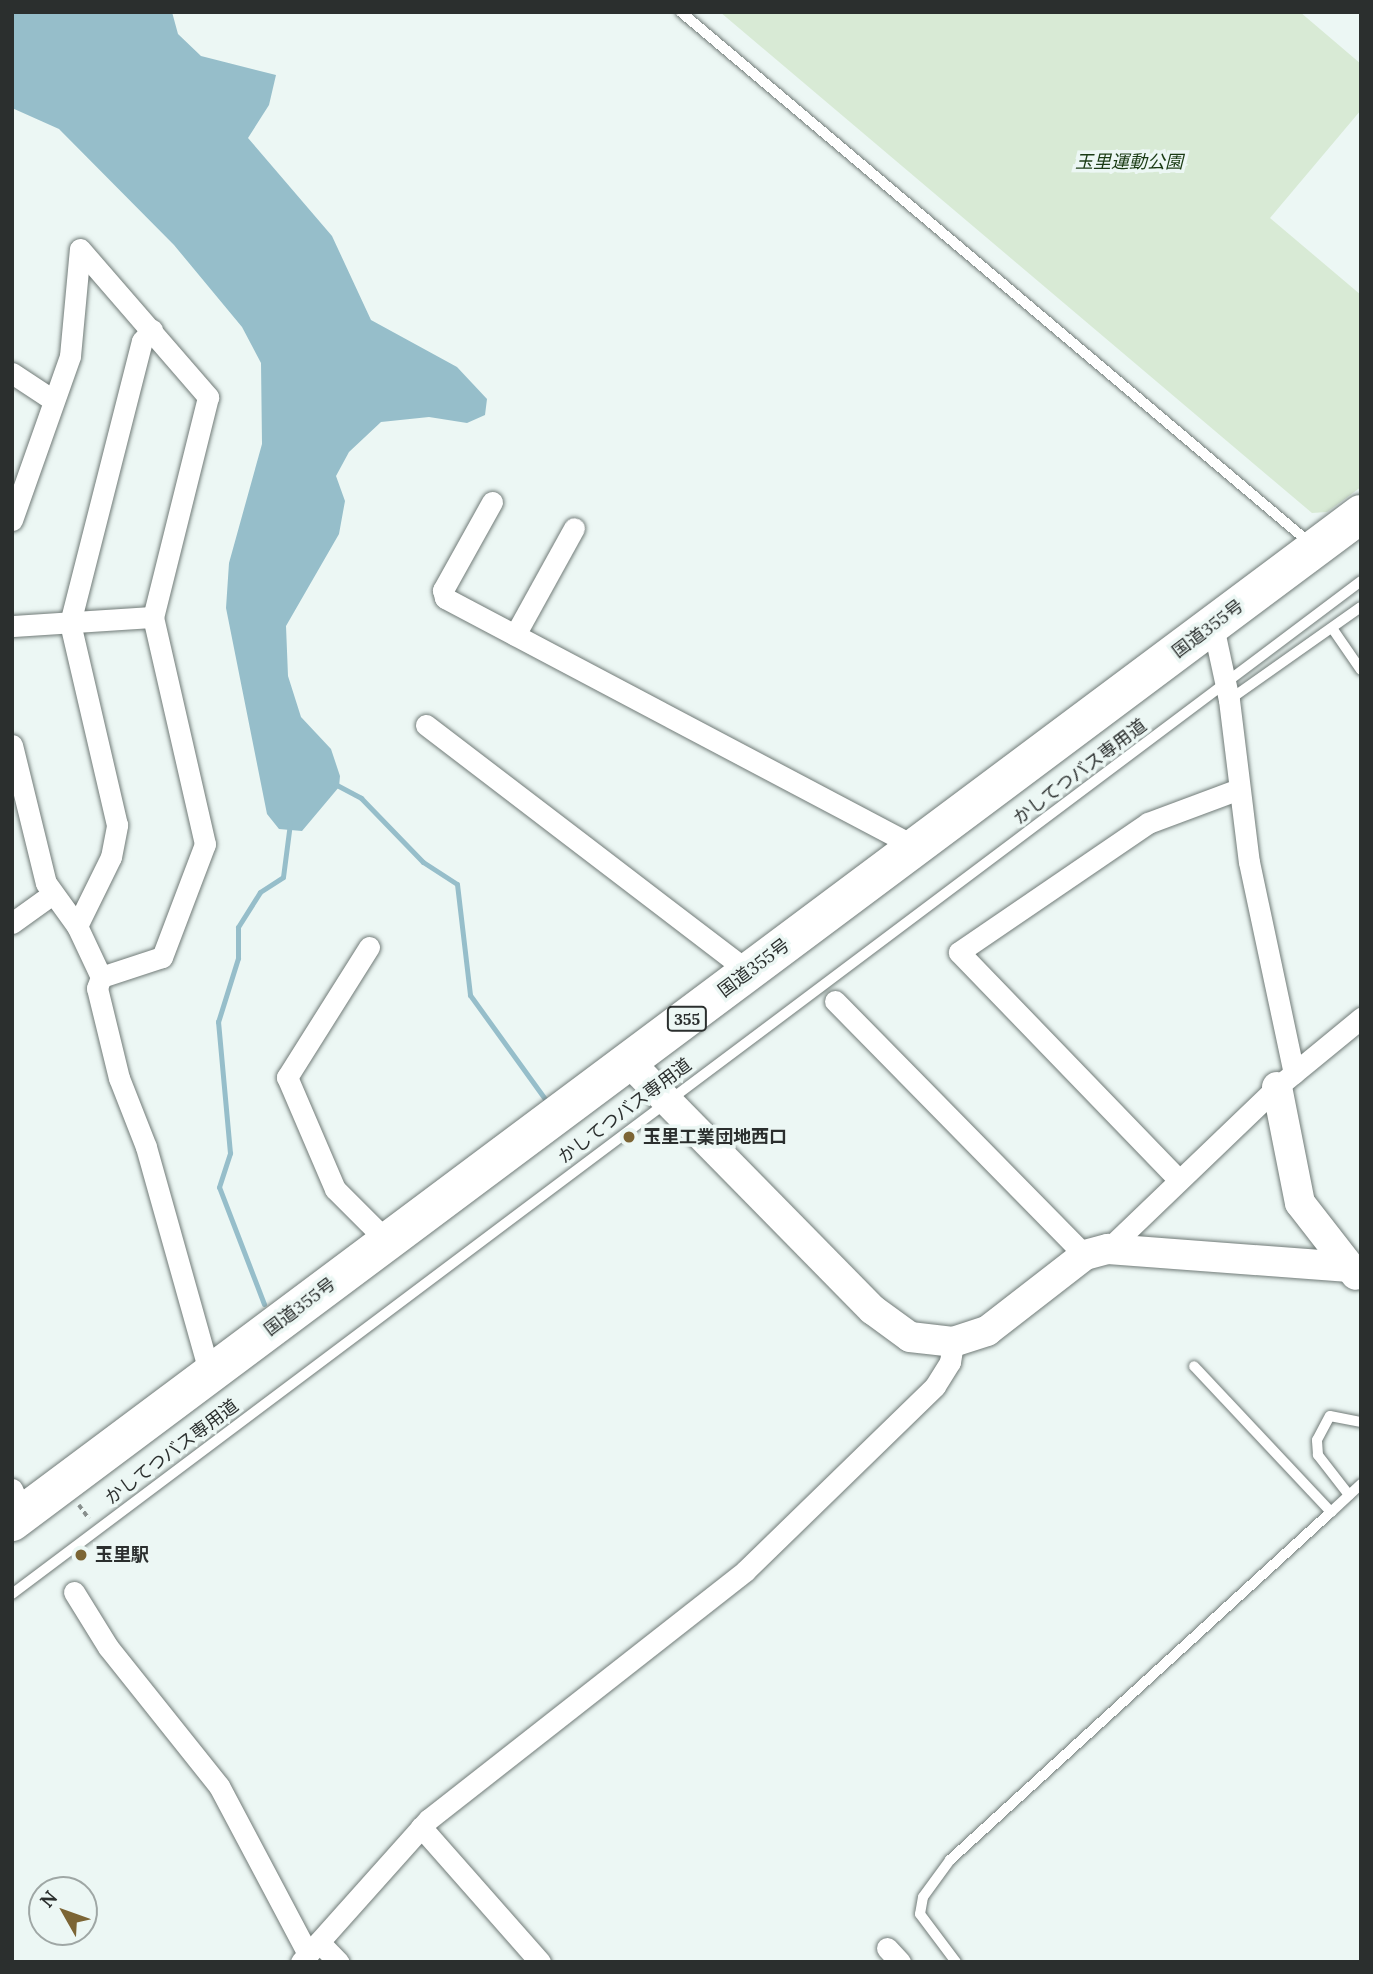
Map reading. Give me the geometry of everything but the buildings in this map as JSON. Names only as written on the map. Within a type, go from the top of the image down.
[{"type":"highway","name":"国道355号","points":[[16,1508],[210,1374],[630,1063],[1361,514]]},
{"type":"street","points":[[12,520],[70,356],[80,249],[208,397],[153,617],[206,840],[162,957],[101,977]]},
{"type":"street","points":[[77,926],[111,857],[117,825],[70,623],[142,341],[152,330]]},
{"type":"street","points":[[12,373],[53,400]]},
{"type":"street","points":[[492,502],[443,594],[515,635],[916,847]]},
{"type":"street","points":[[515,635],[574,528]]},
{"type":"street","points":[[12,626],[153,617]]},
{"type":"street","points":[[1213,626],[1227,692],[1239,789],[1285,1080],[1300,1203],[1355,1273]]},
{"type":"street","points":[[426,725],[749,972]]},
{"type":"street","points":[[12,745],[51,895],[77,926],[101,977],[97,988],[119,1077],[146,1147],[210,1374]]},
{"type":"street","points":[[1177,1178],[960,953],[1148,823],[1239,789]]},
{"type":"street","points":[[12,923],[51,895]]},
{"type":"street","points":[[369,947],[287,1077],[335,1189],[388,1242]]},
{"type":"street","points":[[835,1001],[1097,1252],[1355,1273]]},
{"type":"street","points":[[630,1063],[873,1310],[910,1337],[953,1342],[987,1331],[1097,1252],[1285,1080],[1361,1018]]},
{"type":"street","points":[[309,1952],[421,1828],[745,1571],[935,1385],[950,1362],[953,1342]]},
{"type":"street","points":[[74,1592],[108,1647],[219,1786],[309,1952],[338,1962]]},
{"type":"street","points":[[421,1828],[540,1962]]},
{"type":"lane","points":[[681,12],[1316,548]]},
{"type":"lane","name":"かしてつバス専用道","points":[[12,1594],[668,1101],[1227,692],[1361,581]]},
{"type":"lane","points":[[1227,692],[1332,628],[1361,607]]},
{"type":"lane","points":[[1332,628],[1361,670]]},
{"type":"lane","points":[[1194,1366],[1331,1512]]},
{"type":"lane","points":[[1349,1495],[1318,1455],[1317,1440],[1330,1416],[1361,1422]]},
{"type":"lane","points":[[956,1962],[920,1914],[923,1897],[950,1860],[1361,1484]]},
{"type":"green space","name":"玉里運動公園","points":[[720,12],[1300,12],[1361,64],[1361,110],[1270,218],[1361,295],[1361,487],[1327,512],[1312,513]]},
{"type":"water","points":[[12,12],[172,12],[178,34],[201,56],[276,75],[269,105],[248,138],[332,236],[371,320],[457,367],[487,399],[485,415],[467,423],[429,417],[381,422],[349,452],[336,476],[345,501],[339,534],[286,626],[288,676],[301,717],[331,749],[340,776],[339,787],[302,831],[279,829],[267,814],[226,608],[229,563],[262,444],[261,363],[242,327],[174,245],[59,129],[12,108]]},
{"type":"waterway","points":[[333,783],[361,798],[423,862],[457,884],[470,995],[545,1099]]},
{"type":"waterway","points":[[264,1304],[219,1187],[230,1153],[218,1022],[238,958],[238,927],[260,892],[283,877],[290,823]]},
{"type":"place","name":"玉里工業団地西口","points":[[629,1137]]},
{"type":"place","name":"玉里駅","points":[[81,1555]]}]
